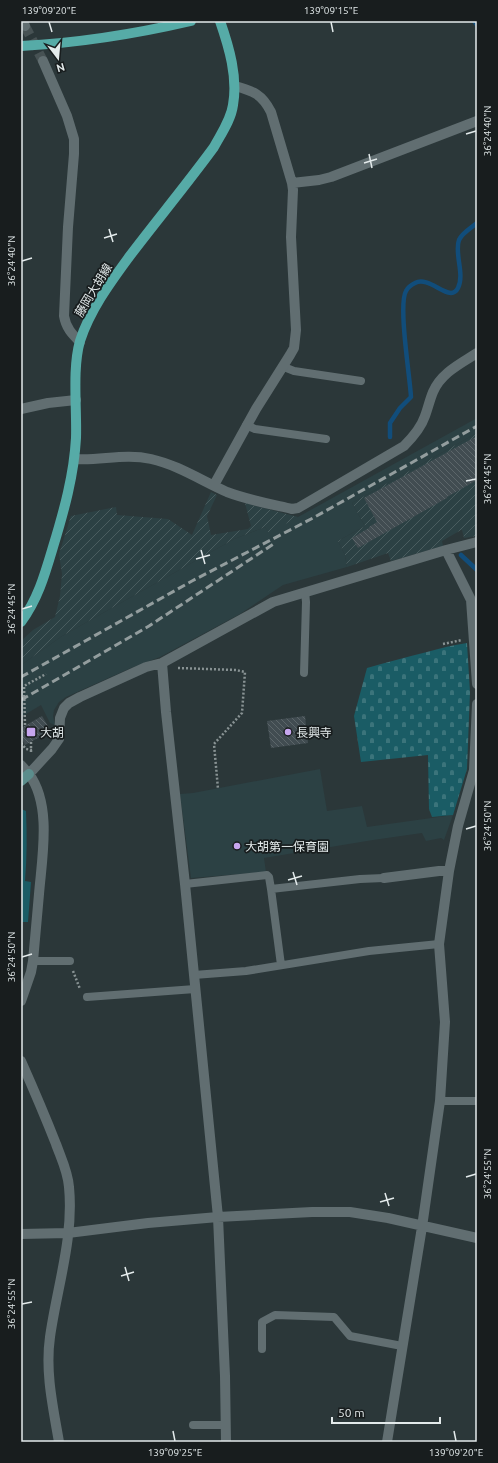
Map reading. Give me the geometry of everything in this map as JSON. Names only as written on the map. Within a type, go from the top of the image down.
[{"type":"main road","points":[[21,46],[104,38],[191,21]]},
{"type":"main road","name":"藤岡大胡線","points":[[21,622],[31,607],[41,584],[62,517],[72,475],[75,459],[76,368],[80,342],[89,318],[109,284],[205,158],[228,122],[233,106],[235,86],[231,60],[220,21]]},
{"type":"street","points":[[43,62],[68,116],[74,139],[64,316],[70,332],[80,342]]},
{"type":"street","points":[[214,485],[246,425],[284,367],[294,348],[296,330],[291,238],[292,183],[271,112],[266,103],[254,92],[235,86]]},
{"type":"street","points":[[292,183],[315,181],[331,177],[477,121]]},
{"type":"street","points":[[75,459],[83,460],[122,456],[152,459],[247,499],[298,508],[404,446],[420,428],[426,415],[433,391],[439,382],[454,367],[477,353]]},
{"type":"street","points":[[21,409],[48,403],[76,400]]},
{"type":"street","points":[[25,777],[52,749],[59,739],[62,712],[69,703],[146,668],[162,663],[268,604],[477,542]]},
{"type":"street","points":[[446,550],[472,600],[477,684]]},
{"type":"street","points":[[162,663],[218,1217],[226,1442]]},
{"type":"street","points":[[388,1442],[440,1101],[445,1022],[439,944],[448,871],[458,826],[474,770],[477,704]]},
{"type":"street","points":[[21,765],[25,777],[36,786],[40,797],[44,832],[33,961],[31,972],[21,1001]]},
{"type":"street","points":[[384,878],[448,871]]},
{"type":"street","points":[[21,1061],[67,1173],[70,1200],[68,1233],[63,1270],[50,1337],[48,1367],[59,1442]]},
{"type":"street","points":[[21,1234],[68,1233],[148,1223],[218,1217],[312,1212],[350,1212],[388,1218],[477,1238]]},
{"type":"lane","points":[[284,367],[294,371],[361,381]]},
{"type":"lane","points":[[246,425],[255,429],[326,439]]},
{"type":"lane","points":[[304,673],[305,592]]},
{"type":"lane","points":[[185,884],[266,875],[269,877],[281,965]]},
{"type":"lane","points":[[271,889],[360,879],[384,878]]},
{"type":"lane","points":[[194,975],[246,971],[369,951],[439,944]]},
{"type":"lane","points":[[33,961],[70,961]]},
{"type":"lane","points":[[87,997],[195,989]]},
{"type":"lane","points":[[440,1101],[477,1101]]},
{"type":"lane","points":[[262,1348],[262,1322],[275,1314],[334,1317],[350,1336],[402,1346]]},
{"type":"lane","points":[[193,1426],[226,1425]]},
{"type":"path","points":[[443,644],[469,639]]},
{"type":"path","points":[[162,663],[177,668],[236,670],[245,672],[242,713],[214,744],[218,789]]},
{"type":"path","points":[[25,725],[24,686],[46,674]]},
{"type":"path","points":[[30,755],[32,750],[31,742]]},
{"type":"path","points":[[21,743],[26,748],[32,750]]},
{"type":"path","points":[[70,961],[83,995],[87,997]]},
{"type":"shaded area","points":[[477,418],[477,433],[352,503],[365,526],[338,541],[345,555],[347,567],[283,585],[240,614],[160,657],[131,668],[66,697],[59,702],[54,710],[53,716],[55,725],[50,723],[41,705],[21,717],[21,665],[62,636],[234,539],[265,527],[268,531],[298,517]]},
{"type":"shaded area","points":[[477,433],[477,536],[464,538],[461,530],[442,541],[443,546],[391,561],[388,553],[347,567],[345,555],[338,541],[365,526],[352,503]]},
{"type":"shaded area","points":[[211,492],[217,495],[207,516],[211,535],[248,529],[251,526],[245,503],[298,517],[269,533],[265,527],[234,539],[62,636],[21,665],[21,641],[33,630],[55,617],[60,596],[62,574],[59,554],[71,516],[116,507],[117,515],[168,519],[192,535]]},
{"type":"shaded area","points":[[320,769],[327,811],[362,806],[367,827],[453,815],[444,840],[441,838],[426,841],[422,833],[373,840],[264,858],[266,872],[191,878],[180,794],[193,793]]},
{"type":"green space","points":[[467,643],[470,692],[467,769],[453,815],[432,817],[429,809],[428,755],[361,762],[354,716],[367,668],[442,648]]},
{"type":"green space","points":[[21,809],[26,811],[27,846],[25,881],[31,882],[28,922],[21,922]]},
{"type":"building","points":[[477,436],[477,480],[358,548],[352,538],[377,522],[364,498]]},
{"type":"building","points":[[42,716],[51,731],[25,745],[21,737],[21,728]]},
{"type":"building","name":"長興寺","points":[[305,716],[308,743],[271,748],[267,721]]},
{"type":"waterway","points":[[474,21],[477,25]]},
{"type":"waterway","points":[[390,437],[390,423],[400,408],[411,397],[403,311],[406,291],[415,283],[421,282],[433,285],[450,293],[454,292],[458,288],[460,282],[458,251],[459,240],[464,233],[477,223]]},
{"type":"waterway","points":[[461,555],[477,570]]},
{"type":"tunnel","points":[[25,26],[43,61]]},
{"type":"railway","points":[[21,677],[192,581],[313,518],[477,426]]},
{"type":"railway","points":[[21,700],[149,626],[275,543]]},
{"type":"place","name":"大胡","points":[[31,732]]},
{"type":"place","name":"長興寺","points":[[288,732]]},
{"type":"place","name":"大胡第一保育園","points":[[237,846]]}]
